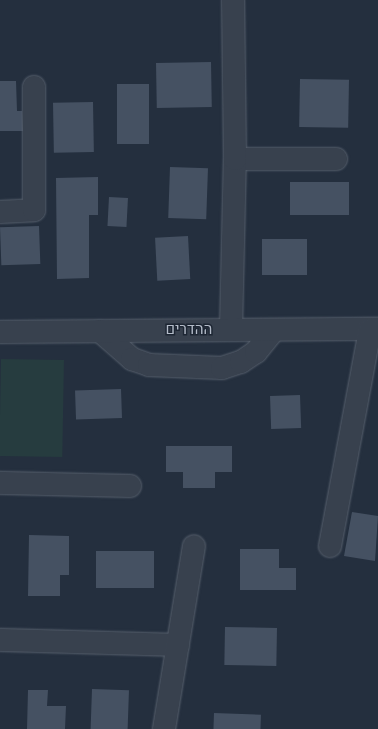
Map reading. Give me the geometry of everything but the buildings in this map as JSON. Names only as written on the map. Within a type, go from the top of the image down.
[{"type":"street","points":[[231,330],[235,159],[233,0]]},
{"type":"street","points":[[0,212],[34,210],[34,87]]},
{"type":"street","points":[[235,159],[336,159]]},
{"type":"street","points":[[100,331],[132,359],[150,365],[222,368],[241,362],[256,352],[274,330]]},
{"type":"street","points":[[330,546],[374,330]]},
{"type":"street","name":"ההדרים","points":[[0,332],[374,330]]},
{"type":"street","points":[[0,483],[130,486]]},
{"type":"street","points":[[164,729],[194,546]]},
{"type":"street","points":[[0,640],[178,644]]},
{"type":"green space","points":[[1,359],[64,360],[62,457],[0,456]]}]
